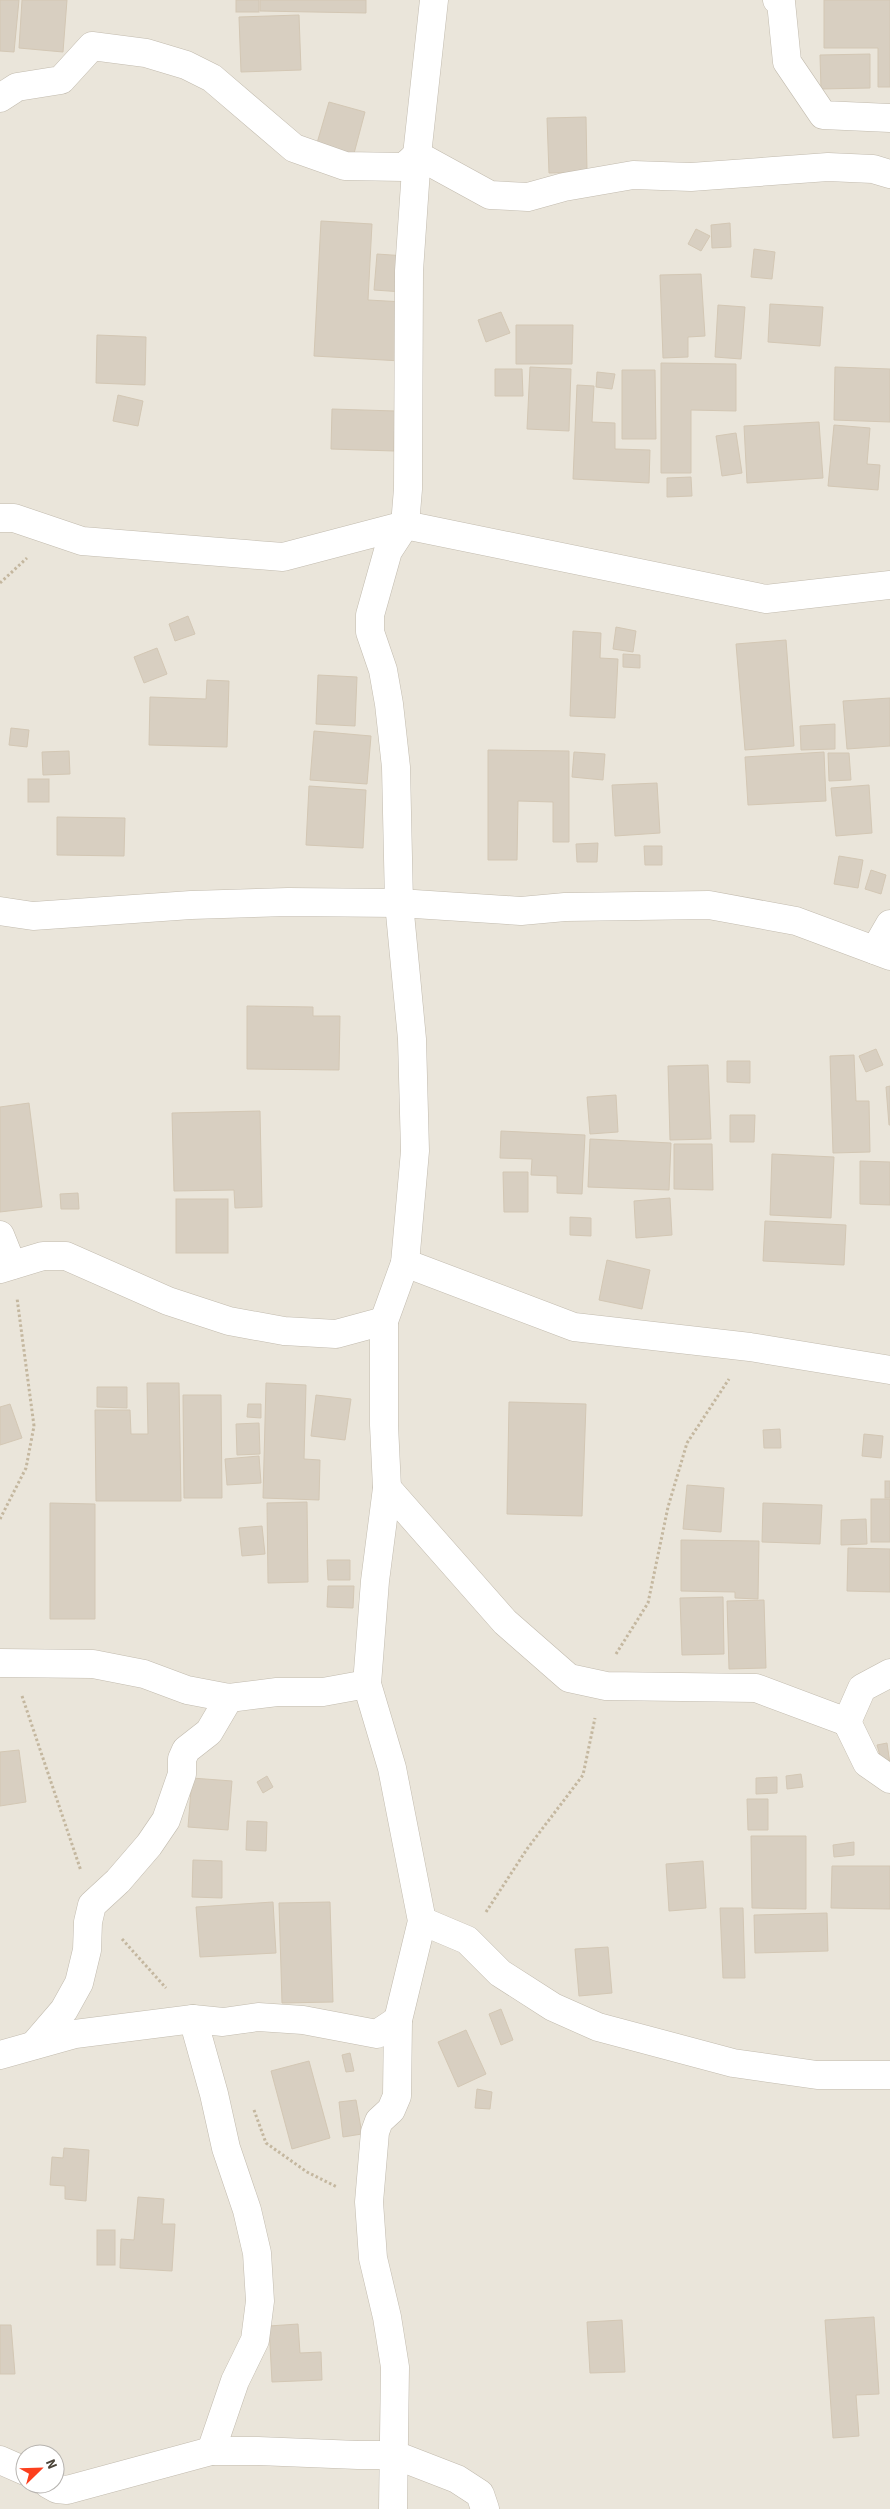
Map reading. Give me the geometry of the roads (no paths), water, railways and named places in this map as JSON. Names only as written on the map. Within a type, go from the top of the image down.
[{"type":"street","points":[[393,2509],[395,2367],[387,2318],[373,2258],[369,2202],[374,2132],[379,2121],[391,2110],[397,2096],[398,2020],[422,1921],[392,1768],[367,1684],[375,1581],[388,1488],[384,1426],[384,1321],[405,1263],[415,1151],[412,1039],[399,904],[396,767],[389,704],[383,670],[370,632],[370,615],[388,551],[405,525],[408,489],[409,271],[417,155],[434,0]]},
{"type":"street","points":[[780,1],[787,62],[822,116],[890,118]]},
{"type":"street","points":[[0,98],[17,87],[61,80],[92,46],[146,53],[186,65],[212,78],[294,148],[345,166],[404,167],[417,155]]},
{"type":"street","points":[[417,155],[490,196],[528,197],[564,187],[633,175],[691,177],[828,167],[872,169],[890,174]]},
{"type":"street","points":[[0,518],[14,518],[82,540],[283,557],[405,525],[766,599],[890,585]]},
{"type":"street","points":[[0,911],[33,916],[191,905],[399,904],[521,911],[565,907],[709,905],[796,921],[882,953],[890,924]]},
{"type":"street","points":[[0,1235],[6,1267],[44,1256],[66,1256],[168,1302],[229,1321],[284,1331],[336,1334],[384,1321]]},
{"type":"street","points":[[405,1263],[574,1327],[750,1347],[890,1370]]},
{"type":"street","points":[[388,1488],[505,1622],[569,1678],[606,1686],[756,1688],[847,1722],[867,1763],[890,1779]]},
{"type":"street","points":[[5,1663],[93,1664],[144,1674],[187,1690],[229,1698],[277,1692],[323,1692],[367,1684]]},
{"type":"street","points":[[847,1722],[862,1688],[890,1673]]},
{"type":"street","points":[[34,2045],[64,2010],[79,1983],[87,1950],[88,1922],[92,1905],[118,1881],[149,1845],[166,1820],[182,1774],[182,1759],[186,1750],[209,1732],[229,1698]]},
{"type":"street","points":[[422,1921],[467,1940],[500,1973],[552,2007],[598,2027],[733,2063],[817,2074],[890,2075]]},
{"type":"street","points":[[0,2055],[75,2034],[193,2019],[223,2022],[258,2017],[303,2020],[377,2034],[398,2020]]},
{"type":"street","points":[[193,2019],[214,2094],[226,2148],[247,2210],[257,2253],[260,2301],[255,2340],[235,2381],[211,2451]]},
{"type":"street","points":[[65,2490],[211,2451],[395,2455],[457,2479],[480,2494],[484,2509]]},
{"type":"street","points":[[0,2460],[15,2467]]}]
